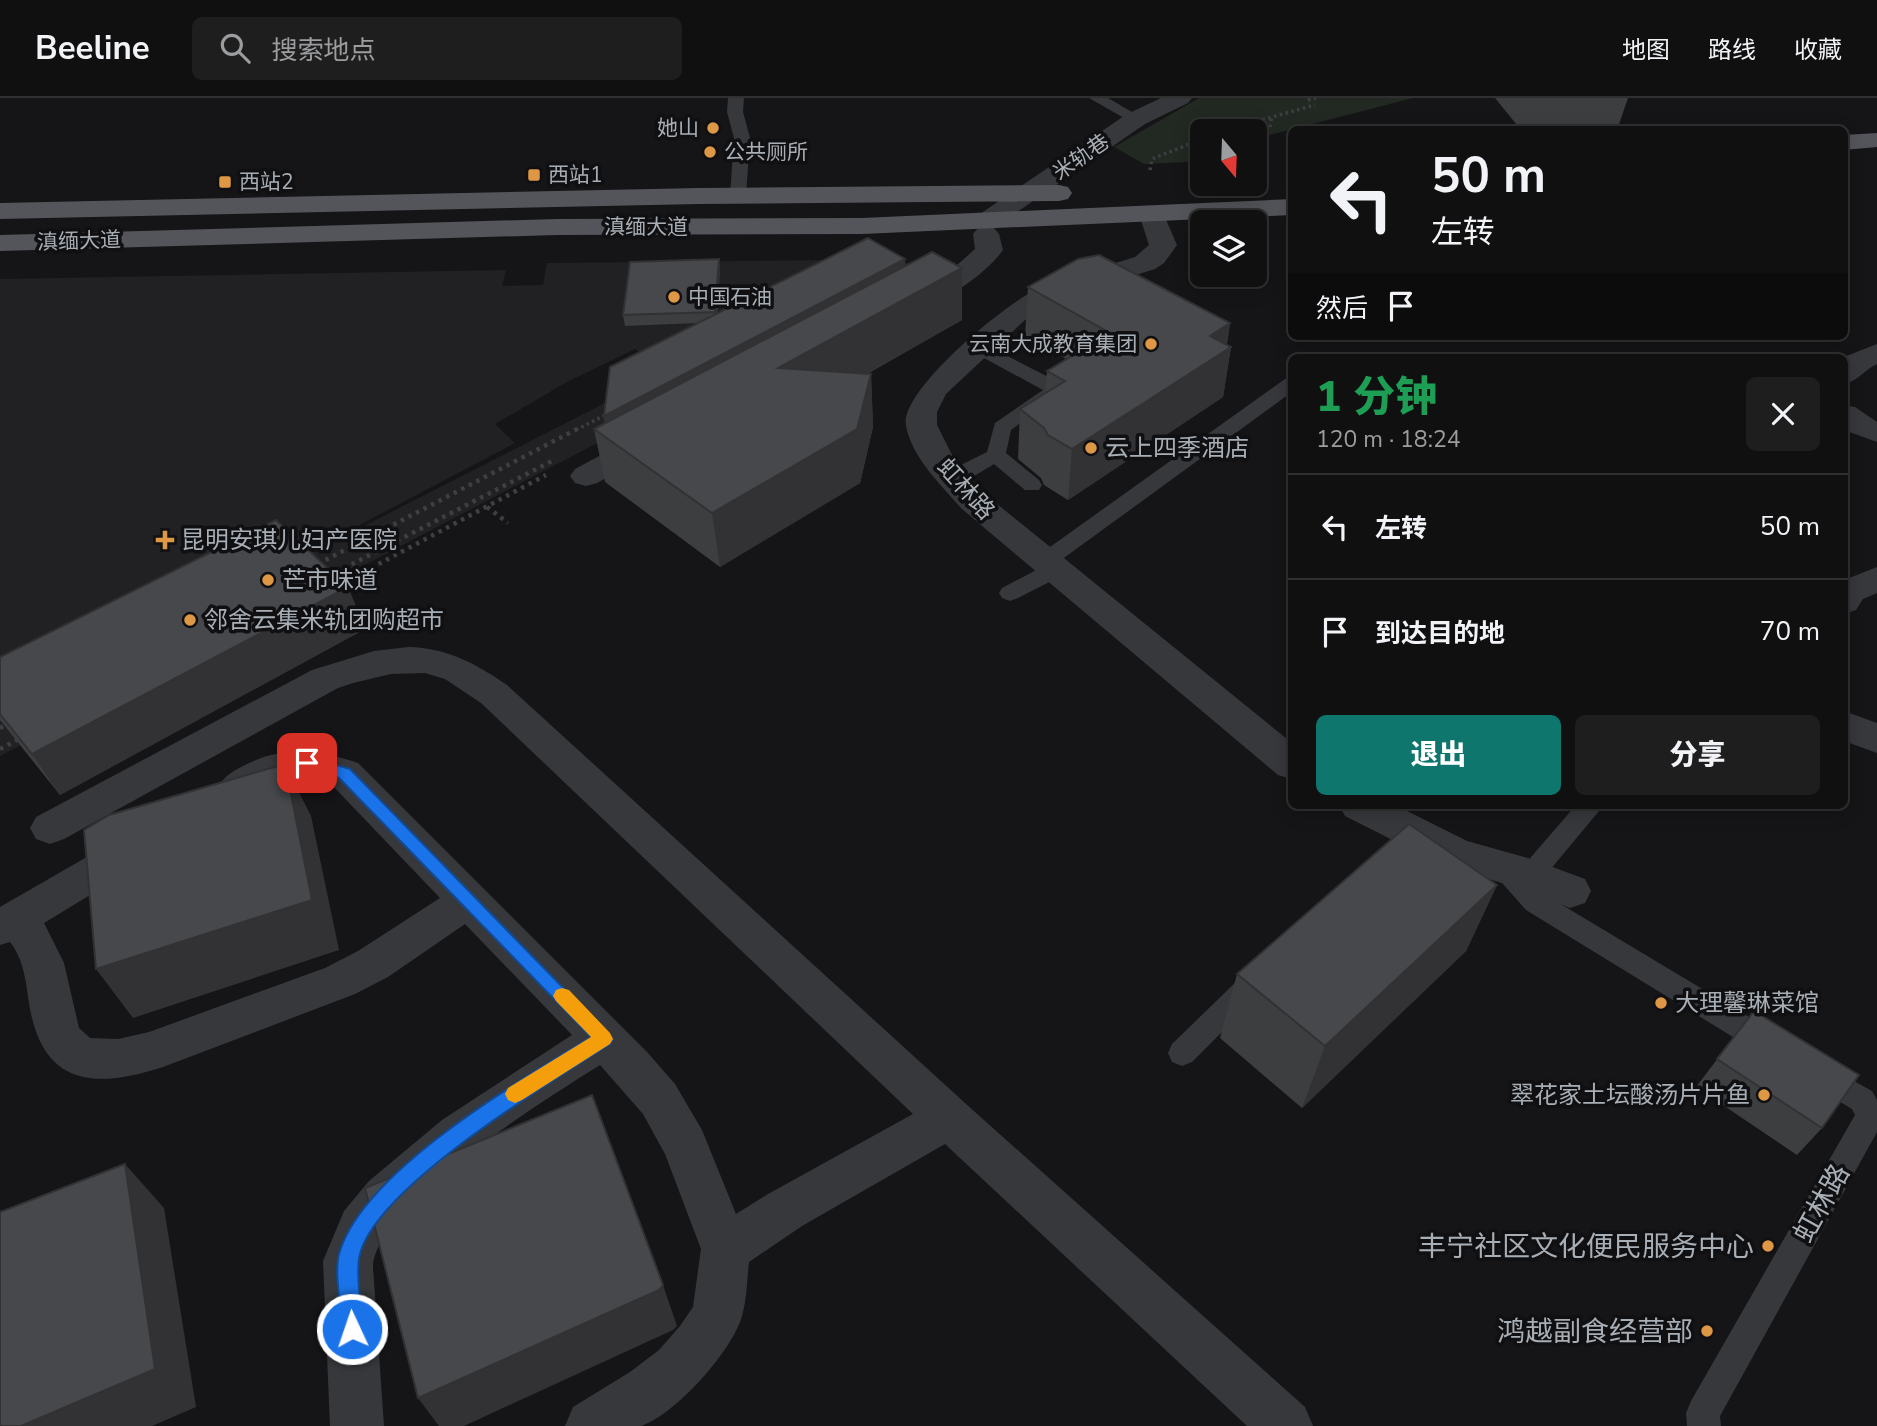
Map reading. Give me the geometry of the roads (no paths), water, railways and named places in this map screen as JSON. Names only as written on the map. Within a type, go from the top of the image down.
[{"type":"main road","points":[[1848,143],[1877,140]]},
{"type":"main road","name":"滇缅大道","points":[[0,211],[738,196],[1030,193],[1288,184]]},
{"type":"main road","points":[[790,226],[805,222],[814,215],[815,206],[808,200],[794,196]]},
{"type":"main road","points":[[1142,215],[1288,207]]},
{"type":"main road","name":"滇缅大道","points":[[0,243],[556,228],[790,226],[816,233],[862,238],[986,228],[1070,227],[1142,215]]},
{"type":"street","name":"米轨巷","points":[[986,228],[1030,193],[1136,119],[1180,98]]},
{"type":"street","name":"虹林路","points":[[1142,215],[1163,245],[1154,257],[1042,298],[1015,314],[933,390],[922,412],[921,425],[929,444],[952,478],[974,502],[1288,762]]},
{"type":"street","points":[[891,313],[970,269],[984,257],[989,250],[986,228]]},
{"type":"street","points":[[1848,371],[1853,365],[1877,353]]},
{"type":"street","points":[[1848,417],[1860,427],[1877,432]]},
{"type":"street","points":[[586,475],[672,430]]},
{"type":"street","points":[[1848,595],[1850,591],[1877,579]]},
{"type":"street","points":[[50,828],[325,679],[369,663],[419,659],[456,668],[494,694],[949,1118],[1286,1426]]},
{"type":"street","points":[[1848,727],[1877,739]]},
{"type":"street","points":[[470,901],[373,964],[341,981],[163,1047],[135,1056],[108,1059],[81,1058],[66,1048],[57,1031],[40,953],[8,924],[264,772],[286,764],[307,763],[344,773],[470,901],[604,1039],[659,1099],[685,1145],[726,1249],[717,1316],[698,1344],[677,1368],[649,1391],[592,1426]]},
{"type":"street","name":"虹林路","points":[[1364,809],[1400,839],[1516,871],[1570,891]]},
{"type":"street","points":[[357,1426],[349,1256],[361,1227],[382,1201],[415,1170],[496,1106],[604,1039]]},
{"type":"street","points":[[726,1249],[785,1210],[949,1118]]},
{"type":"lane","points":[[736,98],[735,112],[742,138],[738,196]]},
{"type":"lane","points":[[1097,98],[1136,119]]},
{"type":"lane","points":[[980,348],[1057,388],[1002,427],[996,455]]},
{"type":"lane","points":[[1010,593],[1288,386]]},
{"type":"lane","points":[[952,478],[996,455]]},
{"type":"lane","points":[[996,455],[1032,485]]},
{"type":"lane","points":[[1516,871],[1586,809]]},
{"type":"lane","name":"虹林路","points":[[1516,871],[1535,902],[1728,1027],[1862,1100],[1870,1116],[1703,1413],[1704,1426]]},
{"type":"lane","points":[[1182,1053],[1270,967]]},
{"type":"place","name":"她山","points":[[713,128]]},
{"type":"place","name":"公共厕所","points":[[710,152]]},
{"type":"place","name":"西站1","points":[[534,175]]},
{"type":"place","name":"西站2","points":[[225,182]]},
{"type":"place","name":"中国石油","points":[[674,297]]},
{"type":"place","name":"云南大成教育集团","points":[[1151,344]]},
{"type":"place","name":"云上四季酒店","points":[[1091,448]]},
{"type":"place","name":"昆明安琪儿妇产医院","points":[[165,540]]},
{"type":"place","name":"芒市味道","points":[[268,580]]},
{"type":"place","name":"邻舍云集米轨团购超市","points":[[190,620]]},
{"type":"place","name":"大理馨琳菜馆","points":[[1661,1003]]},
{"type":"place","name":"翠花家土坛酸汤片片鱼","points":[[1764,1095]]},
{"type":"place","name":"丰宁社区文化便民服务中心","points":[[1768,1246]]},
{"type":"place","name":"鸿越副食经营部","points":[[1707,1331]]}]
